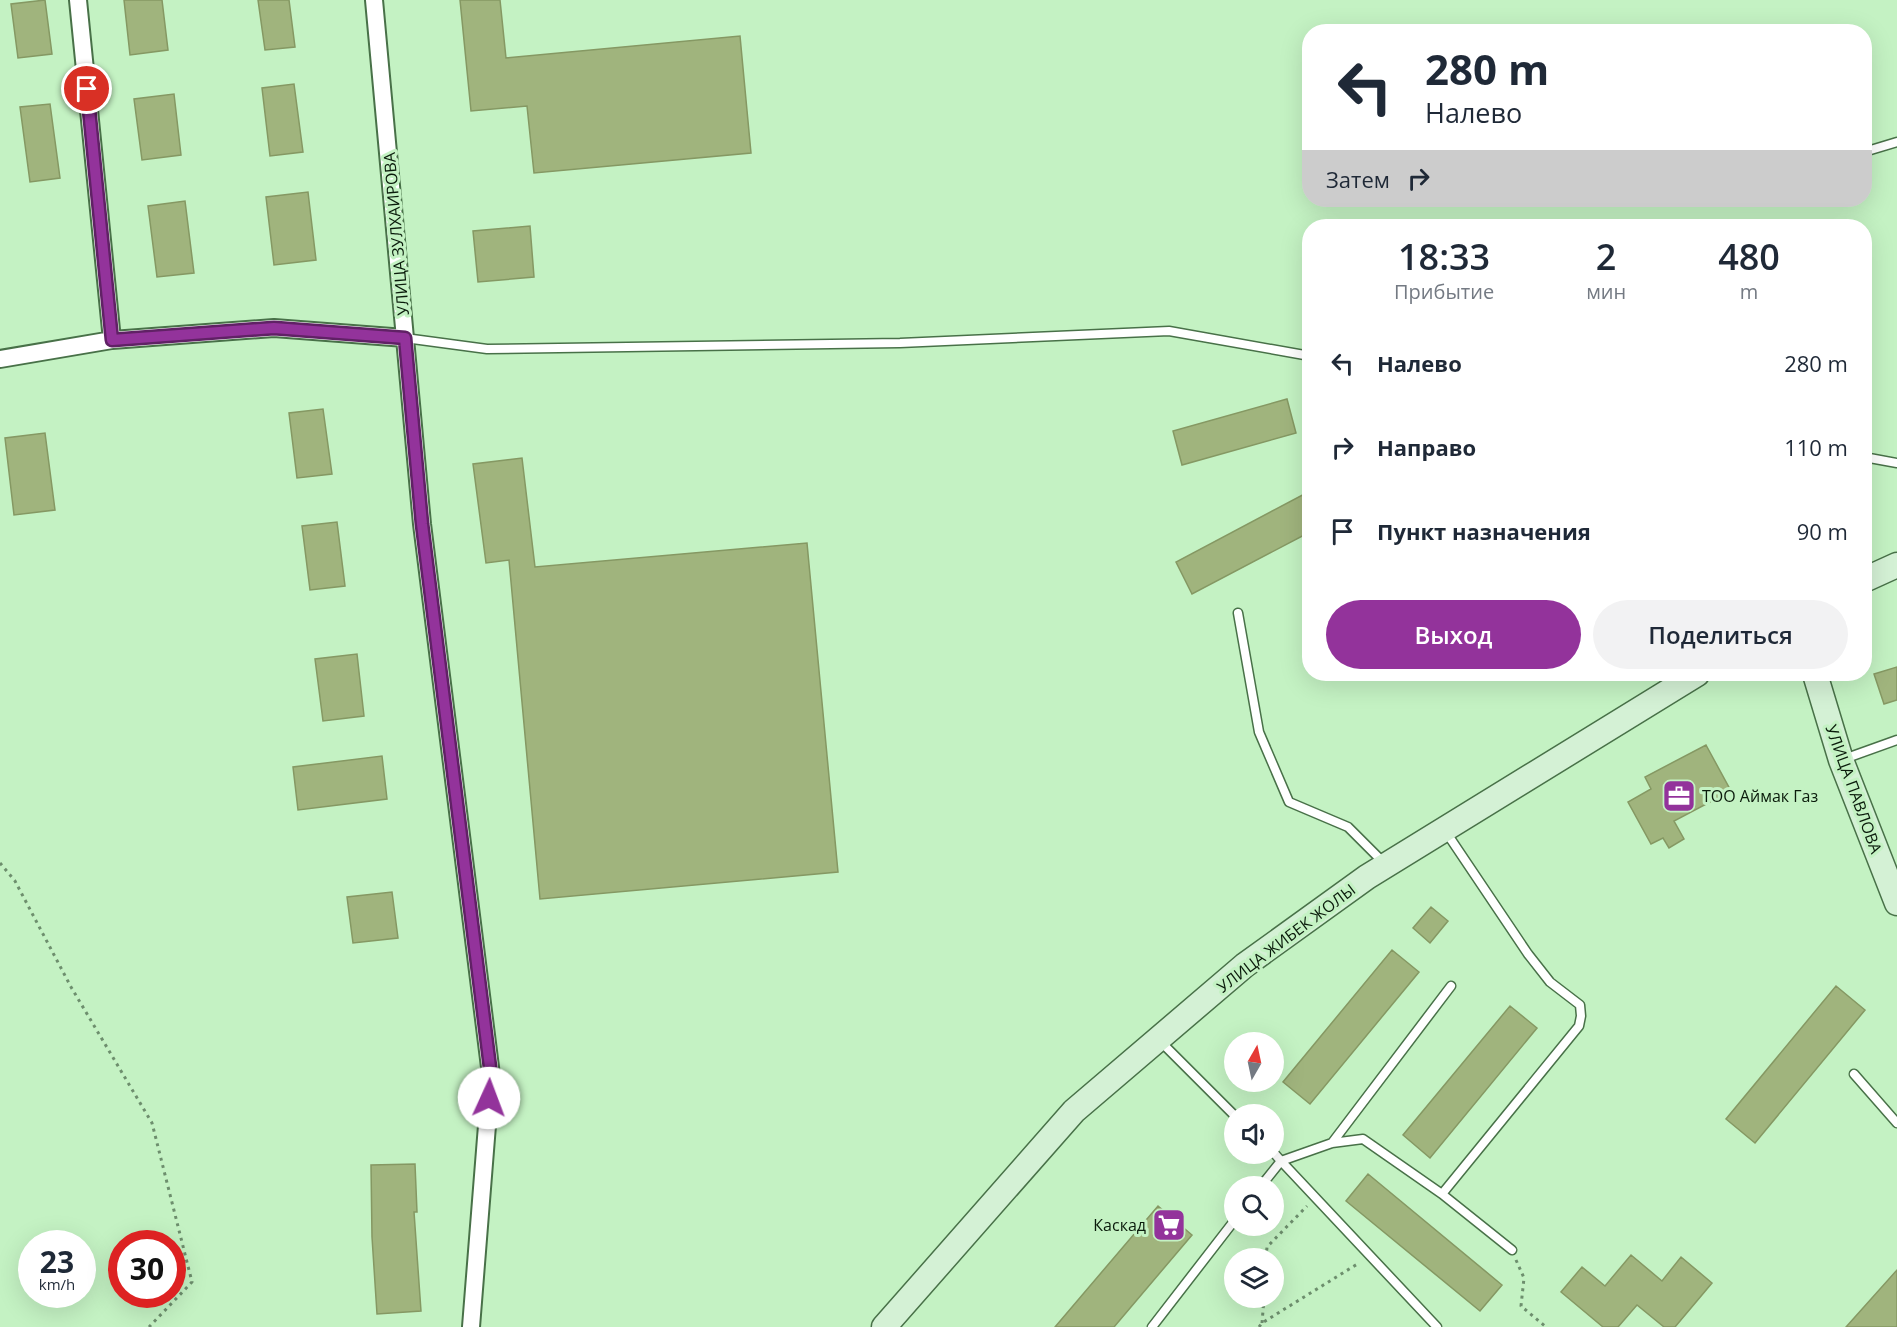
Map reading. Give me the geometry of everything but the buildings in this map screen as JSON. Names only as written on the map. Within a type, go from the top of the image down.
[{"type":"street","points":[[78,0],[112,340]]},
{"type":"street","name":"УЛИЦА ЗУЛХАИРОВА","points":[[374,0],[422,524],[491,1075],[471,1327]]},
{"type":"street","points":[[0,359],[112,340],[274,328],[405,338]]},
{"type":"street","points":[[1872,576],[1897,565]]},
{"type":"street","name":"УЛИЦА ЖИБЕК ЖОЛЫ","points":[[884,1327],[1074,1111],[1245,965],[1387,865],[1686,681]]},
{"type":"street","name":"УЛИЦА ПАВЛОВА","points":[[1817,681],[1841,760],[1897,903]]},
{"type":"lane","points":[[1872,150],[1897,142]]},
{"type":"lane","points":[[405,338],[487,348],[900,343],[1169,331],[1302,355]]},
{"type":"lane","points":[[1872,458],[1897,463]]},
{"type":"lane","points":[[1238,614],[1259,732],[1289,802],[1348,827],[1387,865]]},
{"type":"lane","points":[[1841,760],[1897,740]]},
{"type":"lane","points":[[1442,1194],[1580,1026],[1581,1016],[1580,1005],[1550,982],[1528,954],[1445,829]]},
{"type":"lane","points":[[1332,1143],[1451,986]]},
{"type":"lane","points":[[1158,1039],[1224,1105]]},
{"type":"lane","points":[[1854,1074],[1897,1123]]},
{"type":"lane","points":[[1284,1160],[1332,1143],[1363,1139],[1442,1194],[1512,1250]]},
{"type":"lane","points":[[1269,1176],[1279,1164]]},
{"type":"lane","points":[[1284,1164],[1437,1327]]},
{"type":"lane","points":[[1152,1327],[1224,1234]]},
{"type":"path","points":[[0,863],[15,881],[70,987],[152,1123],[192,1282],[149,1327]]},
{"type":"path","points":[[1267,1248],[1314,1198]]},
{"type":"path","points":[[1512,1250],[1524,1278],[1521,1306],[1546,1327]]},
{"type":"path","points":[[1261,1325],[1369,1257]]},
{"type":"path","points":[[1261,1325],[1263,1308]]},
{"type":"place","name":"ТОО Аймак Газ","points":[[1679,796]]},
{"type":"place","name":"Каскад","points":[[1169,1225]]},
{"type":"route","points":[[87,89],[112,340],[274,328],[405,338],[422,524],[491,1075],[489,1098]]}]
